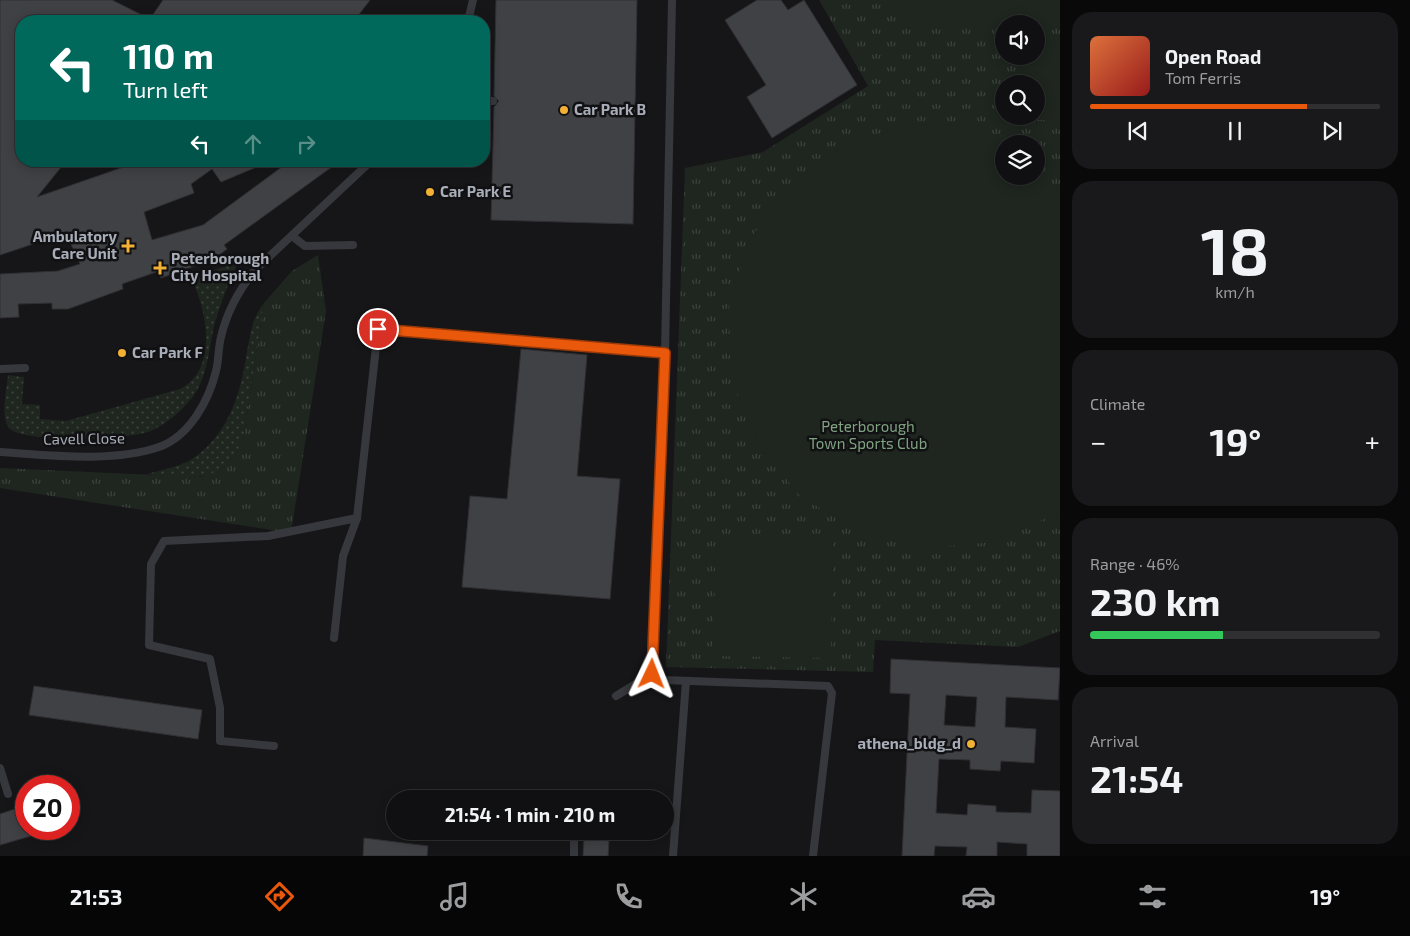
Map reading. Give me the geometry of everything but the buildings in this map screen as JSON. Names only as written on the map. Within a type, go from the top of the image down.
[{"type":"lane","points":[[470,15],[474,0]]},
{"type":"lane","points":[[652,674],[665,353],[672,0]]},
{"type":"lane","name":"Cavell Close","points":[[0,452],[118,455],[160,446],[179,434],[192,421],[208,397],[216,369],[220,338],[228,311],[239,289],[255,270],[365,167]]},
{"type":"lane","points":[[292,236],[305,246],[352,245]]},
{"type":"lane","points":[[334,638],[342,556],[357,518],[378,329],[665,353]]},
{"type":"lane","points":[[0,368],[25,368]]},
{"type":"lane","points":[[274,746],[220,741],[220,708],[210,659],[149,645],[151,564],[164,541],[268,536],[357,518]]},
{"type":"lane","points":[[652,674],[664,680],[828,686],[832,692],[813,856]]},
{"type":"lane","points":[[616,696],[652,674]]},
{"type":"lane","points":[[673,856],[686,681]]},
{"type":"lane","points":[[0,768],[8,794]]},
{"type":"lane","points":[[574,840],[574,856]]},
{"type":"green space","name":"Peterborough Town Sports Club","points":[[819,0],[1060,0],[1060,631],[1018,647],[875,640],[873,672],[666,667],[685,168],[763,152],[868,86]]},
{"type":"green space","points":[[900,0],[1060,0],[1060,24],[1045,24],[1045,15],[995,15],[995,26],[900,28]]},
{"type":"green space","points":[[1045,49],[1060,49],[1060,120],[1045,120],[1045,75],[1034,75],[1034,65],[1045,65]]},
{"type":"green space","points":[[909,124],[981,126],[995,139],[995,185],[1045,185],[1045,180],[1060,189],[1060,512],[993,542],[924,548],[858,531],[799,495],[756,441],[731,377],[729,308],[748,242],[788,186],[844,145]]},
{"type":"green space","points":[[318,255],[326,311],[291,533],[0,488],[0,468],[201,477],[225,467],[234,458],[244,434],[264,303],[292,271]]},
{"type":"green space","points":[[238,262],[216,319],[208,360],[198,389],[192,398],[168,421],[151,431],[140,434],[101,438],[33,436],[17,433],[9,428],[6,423],[4,410],[8,375],[24,377],[22,404],[40,405],[40,419],[66,421],[180,389],[192,380],[200,368],[205,354],[205,322],[202,306],[191,278]]},
{"type":"green space","points":[[264,303],[244,434],[232,461],[226,468],[218,472],[199,477],[148,474],[189,461],[202,452],[222,429],[240,387],[252,329],[256,316]]},
{"type":"green space","points":[[716,539],[833,541],[831,658],[713,656]]},
{"type":"place","name":"Car Park B","points":[[564,110]]},
{"type":"place","name":"Car Park E","points":[[430,192]]},
{"type":"place","name":"Ambulatory Care Unit","points":[[128,246]]},
{"type":"place","name":"Peterborough City Hospital","points":[[160,268]]},
{"type":"place","name":"Car Park F","points":[[122,353]]},
{"type":"place","name":"athena_bldg_d","points":[[971,744]]},
{"type":"route","points":[[378,329],[665,353],[652,674]]}]
